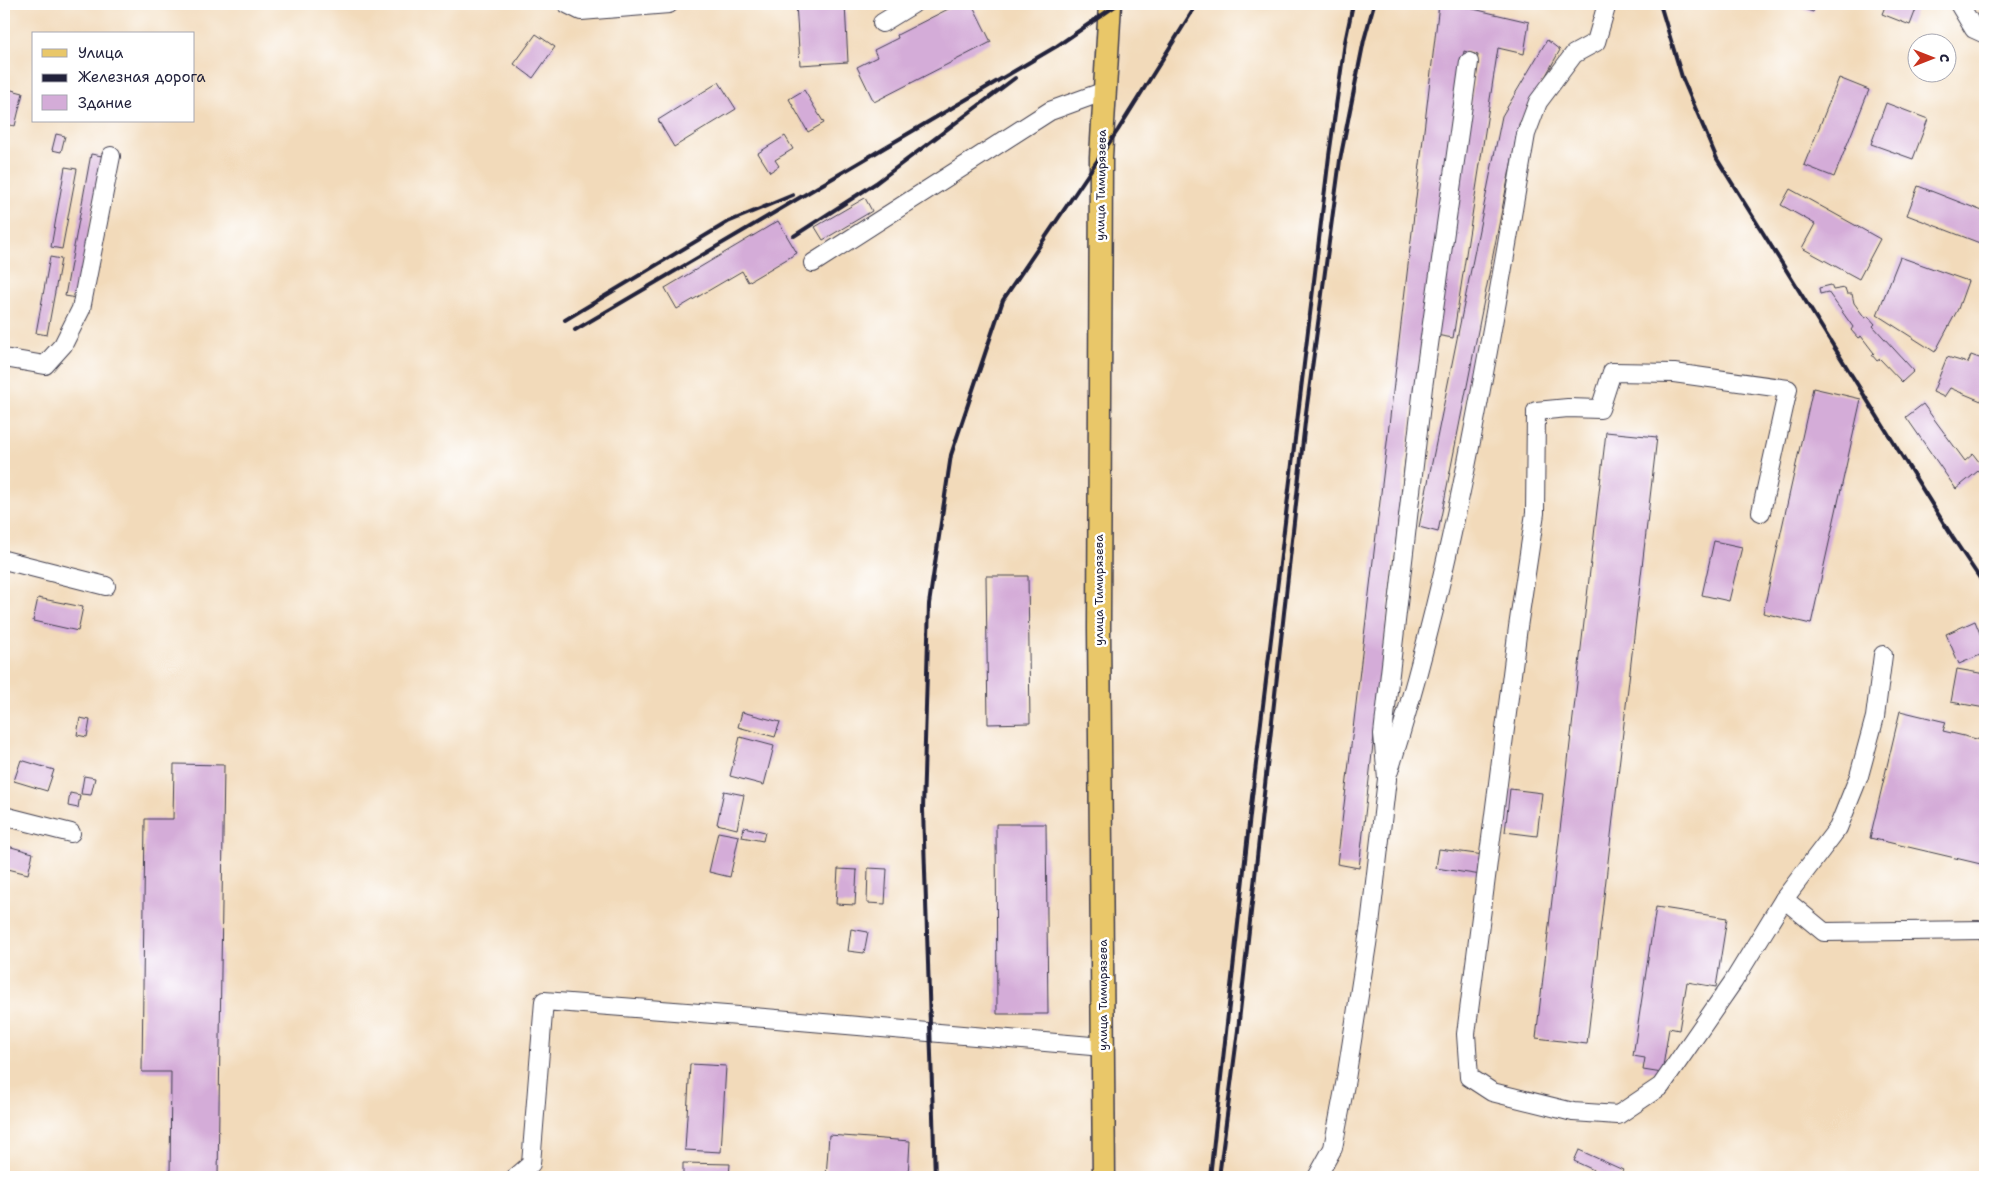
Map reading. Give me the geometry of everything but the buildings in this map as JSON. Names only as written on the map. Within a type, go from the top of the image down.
[{"type":"main road","name":"улица Тимирязева","points":[[1104,1177],[1099,599],[1100,157],[1110,4]]},
{"type":"street","points":[[567,4],[581,11],[669,4]]},
{"type":"street","points":[[882,22],[913,4]]},
{"type":"street","points":[[1317,1177],[1333,1148],[1346,1079],[1370,925],[1387,778],[1411,702],[1439,593],[1489,350],[1526,134],[1538,102],[1574,54],[1596,42],[1607,4]]},
{"type":"street","points":[[1960,4],[1974,29],[1985,34]]},
{"type":"street","points":[[1387,778],[1382,734],[1423,387],[1469,62]]},
{"type":"street","points":[[813,263],[1050,111],[1105,91]]},
{"type":"street","points":[[4,358],[45,365],[63,345],[81,309],[111,156]]},
{"type":"street","points":[[1761,512],[1788,389],[1674,373],[1612,372],[1600,409],[1568,408],[1536,411],[1535,513],[1518,627],[1466,1034],[1469,1077],[1492,1092],[1573,1112],[1618,1116],[1661,1086],[1733,982],[1784,899],[1838,828],[1859,776],[1875,717],[1883,655]]},
{"type":"street","points":[[4,560],[106,586]]},
{"type":"street","points":[[4,816],[71,833]]},
{"type":"street","points":[[1784,899],[1824,932],[1985,930]]},
{"type":"street","points":[[516,1177],[531,1164],[544,1001],[1103,1047]]},
{"type":"railway","points":[[575,330],[1057,46],[1118,4]]},
{"type":"railway","points":[[935,1177],[923,810],[929,604],[951,455],[1003,300],[1118,130],[1197,4]]},
{"type":"railway","points":[[1210,1177],[1252,797],[1329,156],[1345,42],[1353,4]]},
{"type":"railway","points":[[1219,1177],[1238,1030],[1306,413],[1340,160],[1364,40],[1374,4]]},
{"type":"railway","points":[[1660,4],[1682,77],[1717,159],[1953,538],[1985,586]]},
{"type":"railway","points":[[794,236],[876,183],[1015,78]]},
{"type":"railway","points":[[565,320],[728,222],[793,195]]}]
